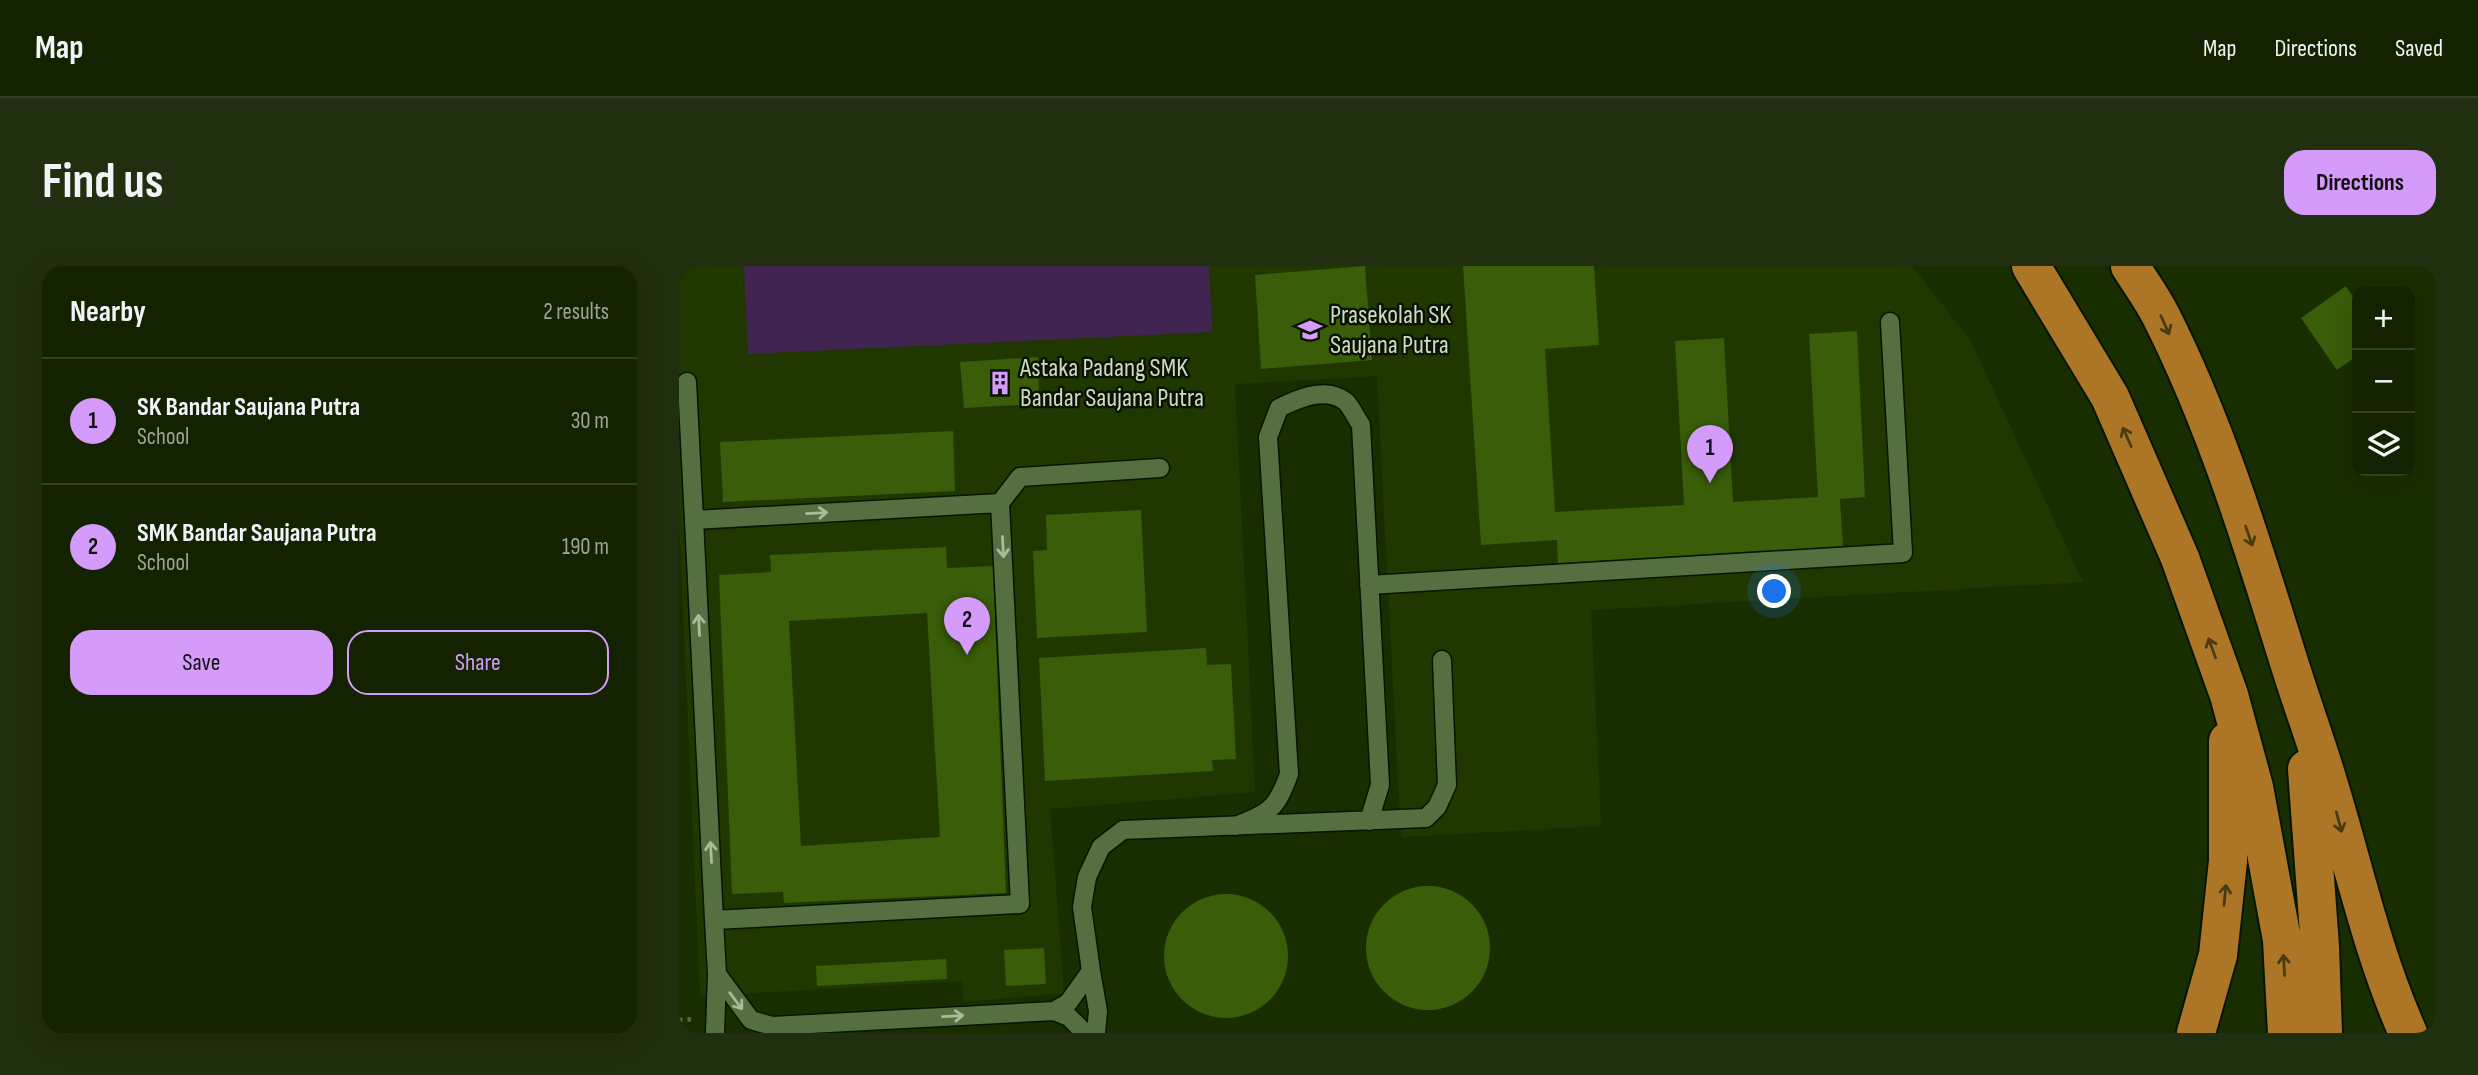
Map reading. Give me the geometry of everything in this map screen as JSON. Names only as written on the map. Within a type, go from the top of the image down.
[{"type":"highway","points":[[2031,266],[2110,397],[2180,558],[2229,695],[2254,787],[2283,940],[2287,1033]]},
{"type":"highway","points":[[2130,266],[2161,314],[2212,431],[2258,561],[2326,774],[2361,903],[2388,989],[2408,1033]]},
{"type":"highway","points":[[2196,1033],[2218,955],[2228,861],[2229,695]]},
{"type":"highway","points":[[2304,711],[2323,1033]]},
{"type":"lane","points":[[1369,585],[1903,553],[1890,322]]},
{"type":"lane","points":[[687,382],[717,974],[715,1033]]},
{"type":"lane","points":[[1236,826],[1267,813],[1282,794],[1289,774],[1268,437],[1279,408],[1300,397],[1328,394],[1345,401],[1361,425],[1380,785],[1369,821]]},
{"type":"lane","points":[[714,920],[1020,904],[1000,503],[1020,477],[1160,468]]},
{"type":"lane","points":[[694,520],[1000,503]]},
{"type":"lane","points":[[1096,1033],[1098,1011],[1082,906],[1087,877],[1101,847],[1123,830],[1426,818],[1437,807],[1447,785],[1442,660]]},
{"type":"lane","points":[[717,974],[751,1020],[766,1029],[1054,1011],[1069,1003],[1091,971]]},
{"type":"lane","points":[[1054,1011],[1069,1017],[1085,1033]]},
{"type":"shaded area","points":[[679,266],[1912,266],[1970,340],[2083,582],[1591,610],[1601,826],[1401,837],[1377,376],[1235,384],[1255,792],[1050,809],[1064,993],[963,1002],[962,981],[700,996],[679,518]]},
{"type":"shaded area","points":[[744,266],[1209,266],[1212,332],[748,354]]},
{"type":"building","points":[[1365,266],[1372,360],[1261,369],[1255,275]]},
{"type":"building","points":[[1463,266],[1594,266],[1599,345],[1545,349],[1555,512],[1684,505],[1675,341],[1724,338],[1733,502],[1818,497],[1809,334],[1857,331],[1865,497],[1840,499],[1843,546],[1558,563],[1557,540],[1481,545]]},
{"type":"building","points":[[2346,286],[2352,295],[2352,360],[2337,370],[2301,318]]},
{"type":"building","name":"Astaka Padang SMK Bandar Saujana Putra","points":[[1038,357],[1039,404],[964,408],[960,362]]},
{"type":"building","points":[[953,431],[955,491],[723,502],[720,442]]},
{"type":"building","points":[[1141,510],[1147,632],[1037,638],[1033,551],[1047,550],[1046,515]]},
{"type":"building","points":[[946,547],[947,568],[993,566],[1006,893],[784,903],[783,892],[732,894],[719,575],[771,572],[770,555]],"holes":[[[927,613],[940,837],[801,846],[789,621]]]},
{"type":"building","points":[[1206,648],[1207,665],[1231,664],[1236,759],[1212,760],[1213,771],[1045,781],[1039,658]]},
{"type":"building","points":[[1428,886],[1452,891],[1472,904],[1485,924],[1490,948],[1485,972],[1472,992],[1452,1005],[1428,1010],[1404,1005],[1384,992],[1371,972],[1366,948],[1371,924],[1384,904],[1404,891]]},
{"type":"building","points":[[1226,894],[1250,899],[1270,912],[1283,932],[1288,956],[1283,980],[1270,1000],[1250,1013],[1226,1018],[1202,1013],[1182,1000],[1169,980],[1164,956],[1169,932],[1182,912],[1202,899]]},
{"type":"building","points":[[1044,948],[1046,984],[1006,986],[1004,950]]},
{"type":"building","points":[[946,959],[947,979],[817,986],[816,966]]},
{"type":"place","name":"Prasekolah SK Saujana Putra","points":[[1310,330]]},
{"type":"place","name":"Astaka Padang SMK Bandar Saujana Putra","points":[[1000,383]]},
{"type":"place","name":"SK Bandar Saujana Putra","points":[[1710,483]]},
{"type":"place","name":"SMK Bandar Saujana Putra","points":[[967,655]]}]
